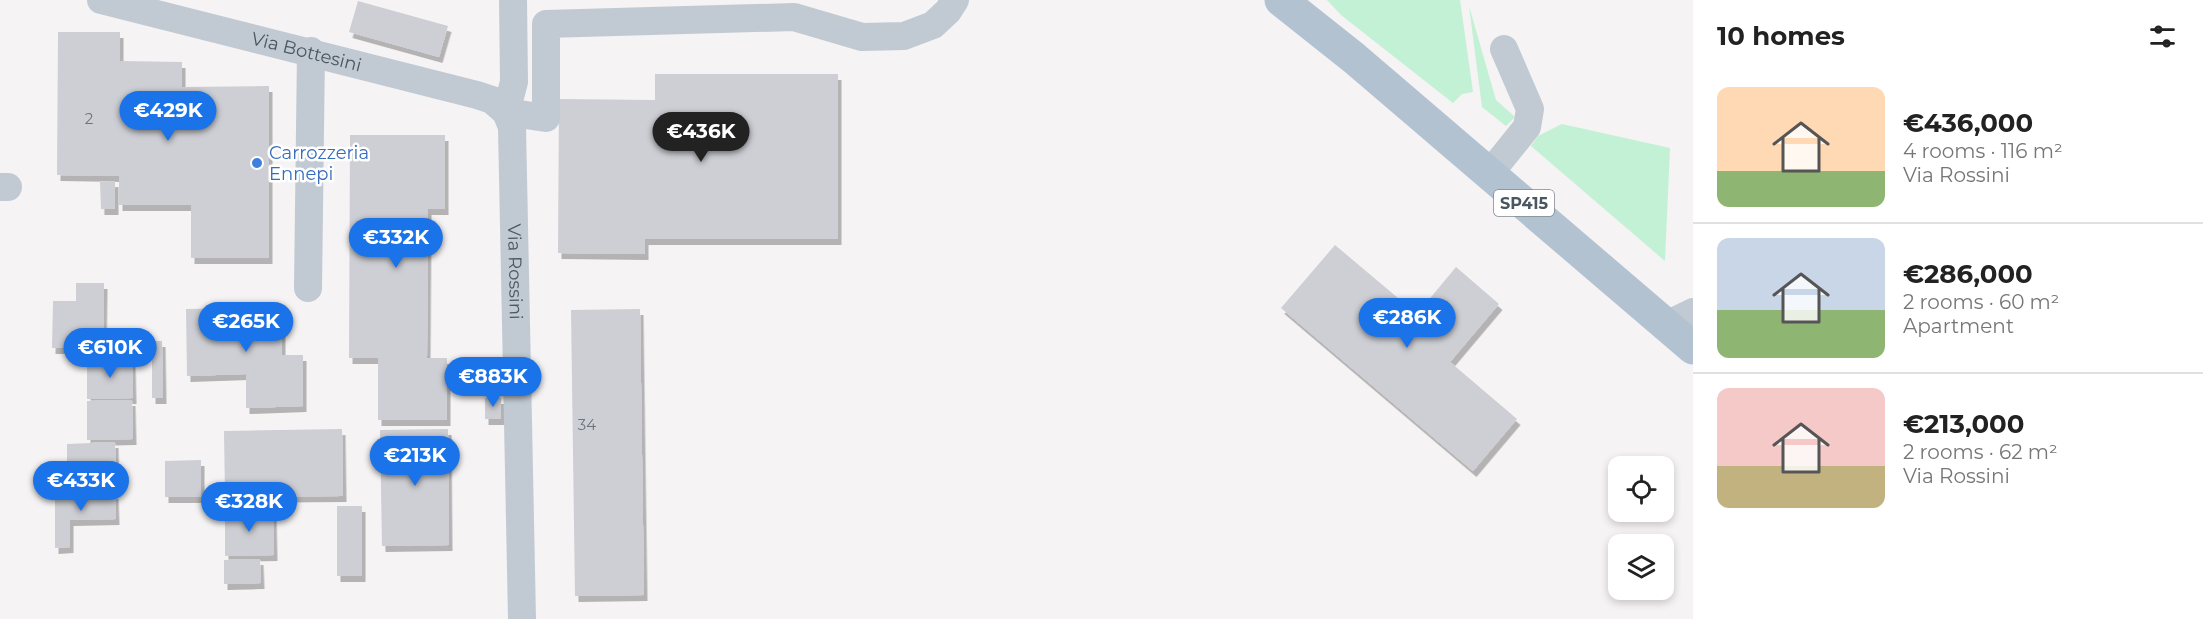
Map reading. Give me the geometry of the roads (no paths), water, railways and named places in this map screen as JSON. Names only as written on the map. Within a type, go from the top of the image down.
[{"type":"main road","name":"SP415","points":[[1281,0],[1490,172],[1680,318],[1693,348]]},
{"type":"main road","name":"SP415","points":[[1302,0],[1354,58]]},
{"type":"street","name":"Via Bottesini","points":[[101,0],[311,51],[477,95],[492,100],[506,112]]},
{"type":"street","name":"Via Rossini","points":[[513,0],[514,82],[506,112],[512,127],[522,619]]},
{"type":"street","points":[[506,112],[546,118],[546,24],[794,17],[862,38],[903,36],[933,25],[948,11],[955,0]]},
{"type":"street","points":[[1490,172],[1527,127],[1530,109],[1504,49]]},
{"type":"street","points":[[308,288],[311,51]]},
{"type":"place","name":"Carrozzeria Ennepi","points":[[257,163]]}]
